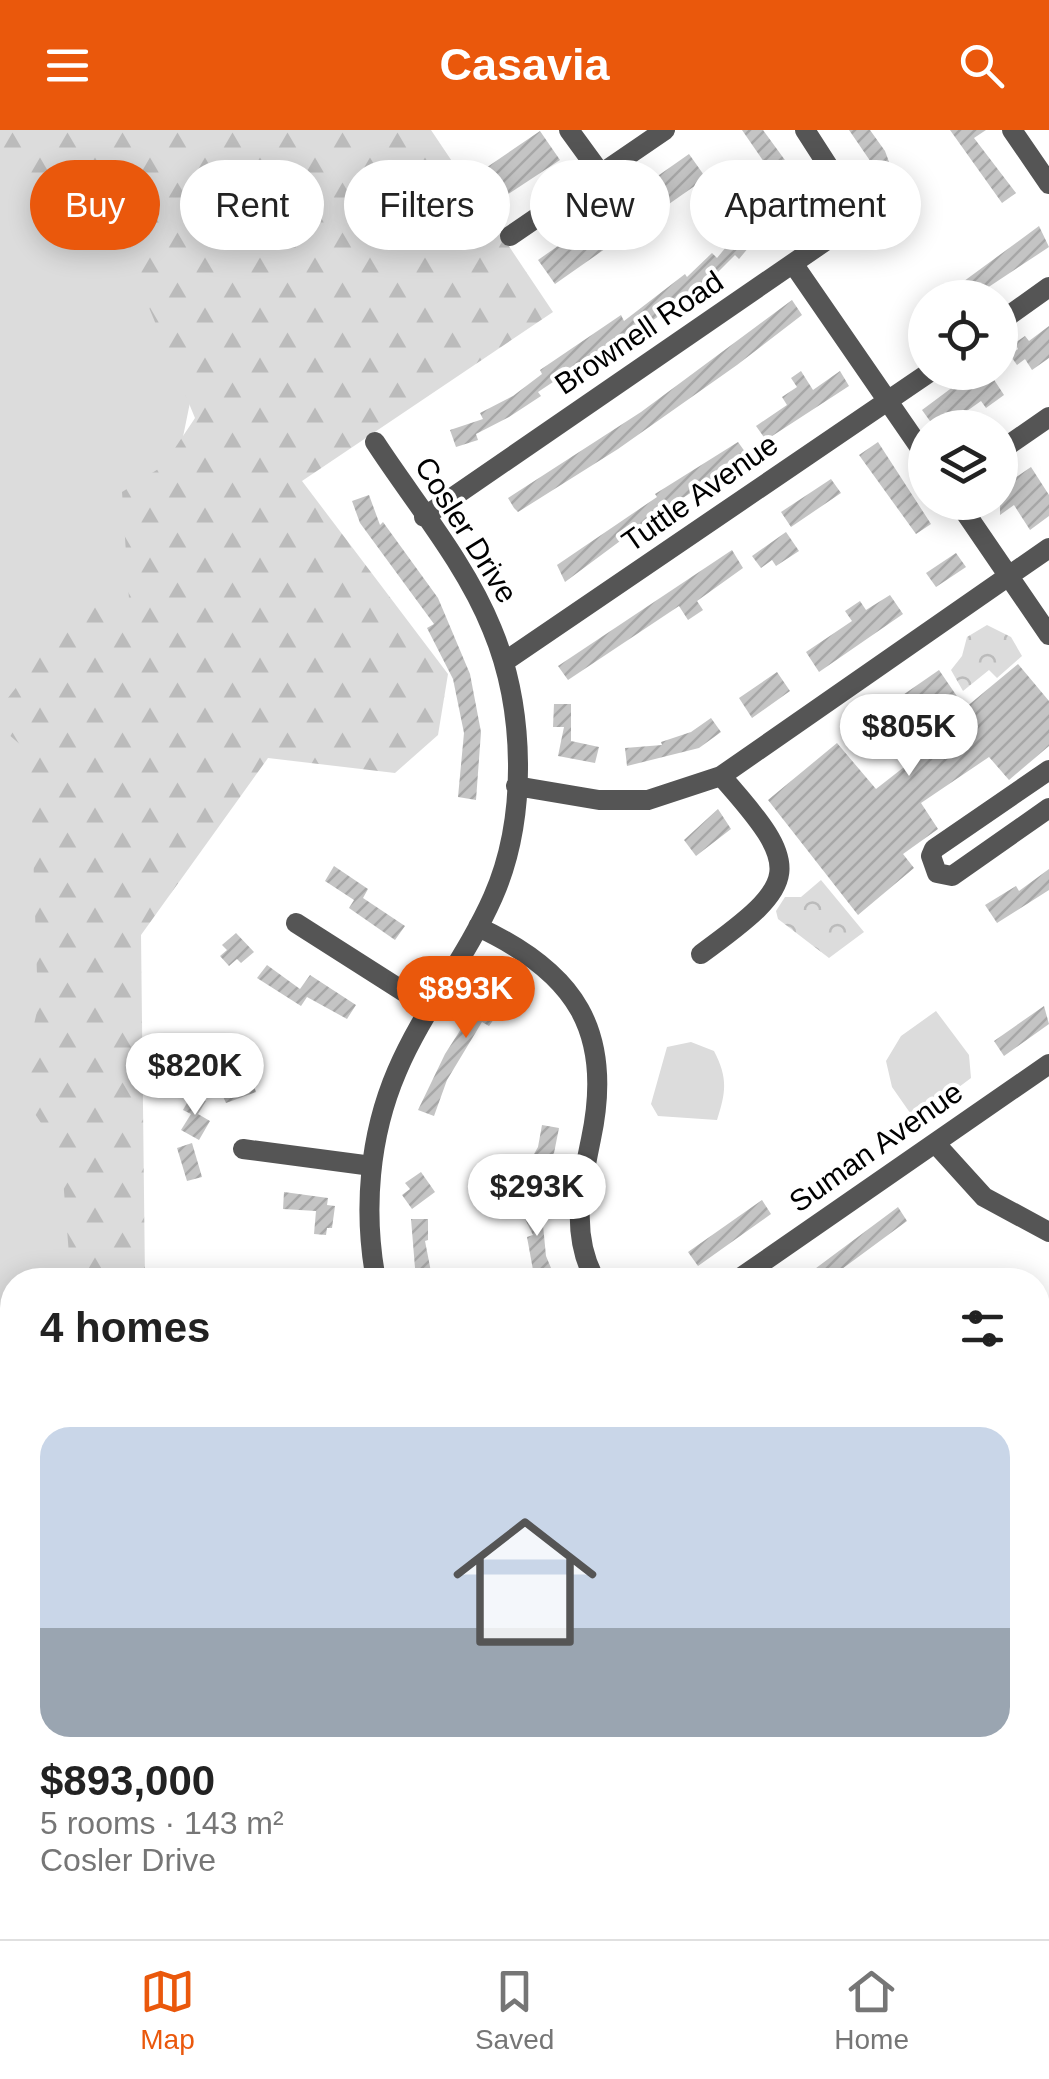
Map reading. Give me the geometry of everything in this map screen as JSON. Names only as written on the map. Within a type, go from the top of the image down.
[{"type":"street","points":[[570,130],[590,160]]},
{"type":"street","points":[[621,160],[666,130]]},
{"type":"street","name":"Brownell Road","points":[[424,517],[840,231],[851,213],[847,190],[805,130]]},
{"type":"street","points":[[1012,130],[1049,184]]},
{"type":"street","points":[[510,236],[530,222]]},
{"type":"street","points":[[794,264],[908,429]]},
{"type":"street","points":[[1018,309],[1049,287]]},
{"type":"street","name":"Tuttle Avenue","points":[[504,662],[908,388]]},
{"type":"street","points":[[1018,439],[1049,417]]},
{"type":"street","name":"Cosler Drive","points":[[375,442],[480,602],[504,662],[514,713],[516,786],[504,863],[478,927],[386,1100],[372,1166],[369,1214],[375,1268]]},
{"type":"street","points":[[970,520],[1049,635]]},
{"type":"street","points":[[516,786],[599,800],[648,800],[722,776],[1049,548]]},
{"type":"street","points":[[1049,770],[934,849],[931,856],[937,874],[956,874],[1049,808]]},
{"type":"street","points":[[701,954],[756,914],[776,892],[782,866],[766,826],[722,776]]},
{"type":"street","points":[[296,922],[431,1010]]},
{"type":"street","points":[[478,927],[516,945],[552,972],[579,1007],[592,1036],[599,1095],[578,1212],[590,1268]]},
{"type":"street","name":"Suman Avenue","points":[[755,1268],[1049,1064]]},
{"type":"street","points":[[935,1143],[984,1197],[1049,1232]]},
{"type":"street","points":[[243,1148],[372,1166]]},
{"type":"green space","points":[[0,130],[431,130],[451,160],[344,160],[344,250],[510,248],[553,312],[302,481],[448,674],[438,735],[395,773],[268,758],[141,935],[145,1268],[70,1268],[61,1153],[19,1090],[38,1007],[30,753],[0,727],[0,708],[22,680],[25,637],[66,614],[129,599],[122,492],[163,466],[195,418],[135,274],[109,250],[160,250],[160,160],[30,160],[30,177],[0,149]]},
{"type":"green space","points":[[0,131],[33,160],[30,160],[30,250],[136,250],[154,266],[196,373],[64,1022],[82,1268],[0,1268]]},
{"type":"green space","points":[[987,625],[1011,637],[1022,656],[997,678],[989,670],[963,691],[951,670],[962,656],[967,637]]},
{"type":"green space","points":[[821,880],[864,932],[829,958],[778,919],[776,911],[785,897],[801,897]]},
{"type":"green space","points":[[936,1011],[969,1055],[971,1078],[915,1120],[892,1087],[886,1061],[901,1036]]},
{"type":"green space","points":[[691,1042],[714,1051],[722,1069],[724,1093],[717,1120],[658,1116],[651,1104],[667,1047]]},
{"type":"building","points":[[742,130],[763,130],[785,160],[763,160]]},
{"type":"building","points":[[849,130],[870,130],[888,160],[870,160]]},
{"type":"building","points":[[950,130],[986,130],[974,138],[1016,193],[1002,203]]},
{"type":"building","points":[[540,131],[560,160],[530,160],[530,180],[510,193],[510,160],[498,160]]},
{"type":"building","points":[[689,154],[693,160],[690,160],[690,189],[670,203],[670,167]]},
{"type":"building","points":[[1039,226],[1049,247],[999,280],[966,280]]},
{"type":"building","points":[[552,250],[603,250],[555,284],[538,260]]},
{"type":"building","points":[[724,250],[746,250],[646,325],[643,322],[538,392],[541,396],[476,434],[478,440],[456,447],[450,430],[483,419],[480,413],[513,396],[542,374],[540,370],[621,315],[624,321],[685,274],[687,277],[712,253],[717,258]]},
{"type":"building","points":[[792,300],[802,315],[737,365],[618,449],[518,512],[514,508],[508,498],[641,412]]},
{"type":"building","points":[[1049,326],[1049,358],[1032,370],[1025,359],[1018,364],[1018,341],[1025,336],[1029,341]]},
{"type":"building","points":[[801,371],[813,390],[840,371],[849,386],[766,440],[756,426],[787,405],[782,397],[797,387],[791,378]]},
{"type":"building","points":[[949,390],[1001,390],[1004,395],[986,408],[981,401],[968,410],[922,410]]},
{"type":"building","points":[[738,442],[748,456],[647,521],[565,582],[557,565],[657,497],[655,494]]},
{"type":"building","points":[[878,442],[908,488],[908,520],[928,520],[931,524],[916,534],[859,455]]},
{"type":"building","points":[[1031,467],[1049,495],[1049,516],[1030,530],[1018,511],[1018,476]]},
{"type":"building","points":[[831,479],[841,493],[791,527],[781,512]]},
{"type":"building","points":[[369,495],[380,525],[383,522],[438,598],[470,674],[481,732],[476,800],[458,797],[464,733],[453,679],[427,628],[434,624],[360,523],[352,501]]},
{"type":"building","points":[[786,532],[799,551],[776,566],[772,560],[761,568],[752,556]]},
{"type":"building","points":[[732,550],[743,568],[697,601],[703,610],[688,620],[679,606],[568,680],[558,666]]},
{"type":"building","points":[[956,553],[966,567],[936,587],[926,573]]},
{"type":"building","points":[[890,595],[903,614],[819,672],[806,652],[852,621],[845,611],[860,601],[866,610]]},
{"type":"building","points":[[1018,664],[1049,701],[1049,746],[1009,780],[989,757],[921,803],[938,829],[903,854],[914,868],[858,915],[768,800],[837,743],[876,789],[908,764],[874,715],[939,670],[965,708]]},
{"type":"building","points":[[777,672],[790,691],[752,718],[739,698]]},
{"type":"building","points":[[554,704],[571,704],[571,741],[599,747],[595,763],[558,756],[564,727],[553,727]]},
{"type":"building","points":[[711,718],[721,732],[699,748],[627,766],[625,748],[662,745],[661,742],[691,732]]},
{"type":"building","points":[[718,809],[731,829],[696,856],[684,840]]},
{"type":"building","points":[[334,866],[368,889],[363,898],[405,926],[395,940],[349,908],[354,900],[325,881]]},
{"type":"building","points":[[1049,869],[1049,890],[997,923],[985,905],[1016,886],[1019,891]]},
{"type":"building","points":[[236,933],[254,952],[241,963],[237,959],[229,966],[220,956],[227,950],[222,945]]},
{"type":"building","points":[[267,965],[300,989],[310,975],[356,1005],[347,1019],[307,997],[301,1006],[257,978]]},
{"type":"building","points":[[500,979],[512,994],[489,1026],[482,1022],[447,1080],[434,1116],[418,1110],[445,1054],[484,993],[480,988]]},
{"type":"building","points":[[1044,1006],[1049,1024],[1004,1056],[994,1041]]},
{"type":"building","points":[[249,1072],[256,1092],[226,1103],[219,1088]]},
{"type":"building","points":[[192,1094],[206,1101],[198,1114],[210,1121],[199,1140],[181,1130],[191,1114],[183,1110]]},
{"type":"building","points":[[542,1125],[559,1128],[554,1153],[537,1183],[522,1175],[538,1147]]},
{"type":"building","points":[[192,1143],[202,1177],[187,1181],[177,1148]]},
{"type":"building","points":[[421,1172],[435,1192],[412,1209],[402,1195],[410,1189],[405,1183]]},
{"type":"building","points":[[284,1192],[328,1198],[327,1205],[335,1206],[332,1228],[327,1228],[326,1235],[314,1234],[316,1211],[283,1209]]},
{"type":"building","points":[[533,1195],[542,1215],[551,1268],[533,1268],[527,1237],[533,1235],[517,1203]]},
{"type":"building","points":[[762,1200],[771,1214],[698,1266],[688,1252]]},
{"type":"building","points":[[898,1207],[907,1221],[843,1268],[816,1268]]},
{"type":"building","points":[[411,1219],[428,1219],[425,1241],[430,1268],[415,1268]]}]
